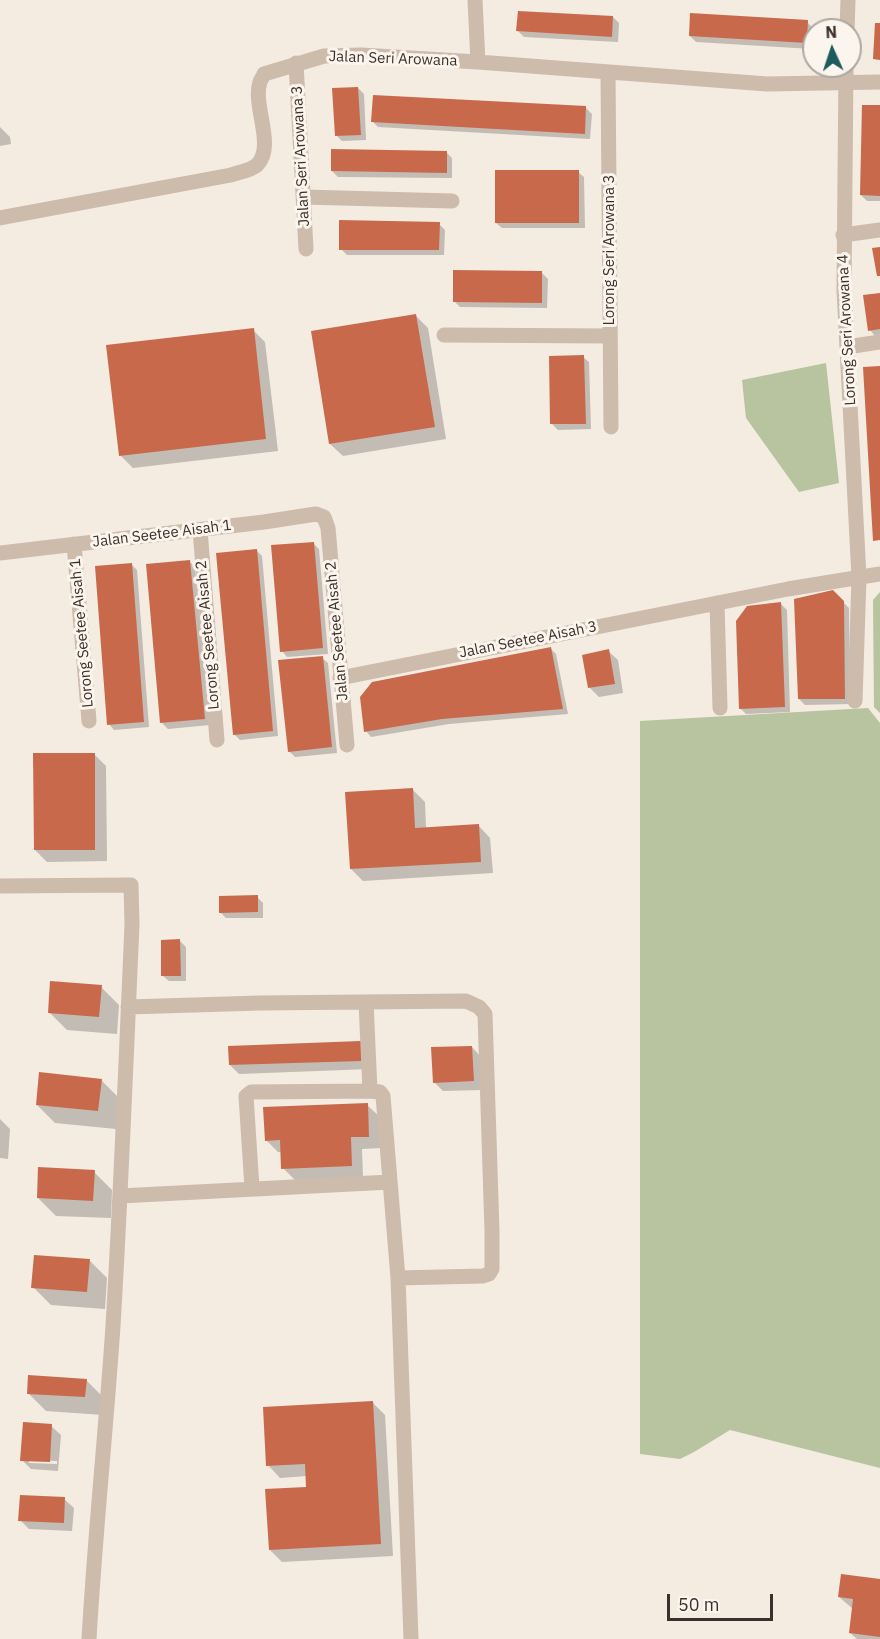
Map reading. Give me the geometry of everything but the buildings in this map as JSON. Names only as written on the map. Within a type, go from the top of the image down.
[{"type":"street","points":[[475,0],[478,62]]},
{"type":"street","points":[[847,18],[848,0]]},
{"type":"street","name":"Jalan Seri Arowana","points":[[0,218],[231,175],[247,170],[263,157],[264,140],[258,92],[259,83],[264,74],[324,56],[361,55],[478,62],[766,84],[880,82]]},
{"type":"street","name":"Jalan Seri Arowana 3","points":[[296,63],[306,249]]},
{"type":"street","name":"Lorong Seri Arowana 3","points":[[608,73],[611,427]]},
{"type":"street","name":"Lorong Seri Arowana 4","points":[[845,78],[843,290],[859,577],[855,701]]},
{"type":"street","points":[[304,196],[452,201]]},
{"type":"street","points":[[843,235],[880,230]]},
{"type":"street","points":[[444,335],[610,336]]},
{"type":"street","points":[[847,347],[880,342]]},
{"type":"street","name":"Jalan Seetee Aisah 1","points":[[0,553],[316,514],[324,517]]},
{"type":"street","name":"Jalan Seetee Aisah 2","points":[[324,517],[328,528],[347,745]]},
{"type":"street","name":"Lorong Seetee Aisah 2","points":[[200,530],[217,740]]},
{"type":"street","name":"Lorong Seetee Aisah 1","points":[[74,544],[89,721]]},
{"type":"street","name":"Jalan Seetee Aisah 3","points":[[340,678],[717,603],[880,574]]},
{"type":"street","points":[[717,603],[720,708]]},
{"type":"street","points":[[0,886],[131,885],[132,925],[113,1326],[89,1639],[104,1639]]},
{"type":"street","points":[[128,1007],[466,1001],[479,1007],[485,1014],[492,1269],[489,1274],[483,1276],[398,1278]]},
{"type":"street","points":[[366,1002],[370,1091]]},
{"type":"street","points":[[252,1188],[246,1096],[251,1092],[370,1091],[380,1092],[383,1096],[398,1278],[411,1639]]},
{"type":"street","points":[[120,1196],[390,1182]]},
{"type":"green space","points":[[826,363],[839,483],[799,492],[746,418],[742,380]]},
{"type":"green space","points":[[880,592],[880,713],[874,707],[873,600]]},
{"type":"green space","points":[[868,708],[880,723],[880,1468],[730,1430],[680,1459],[640,1454],[640,721]]}]
